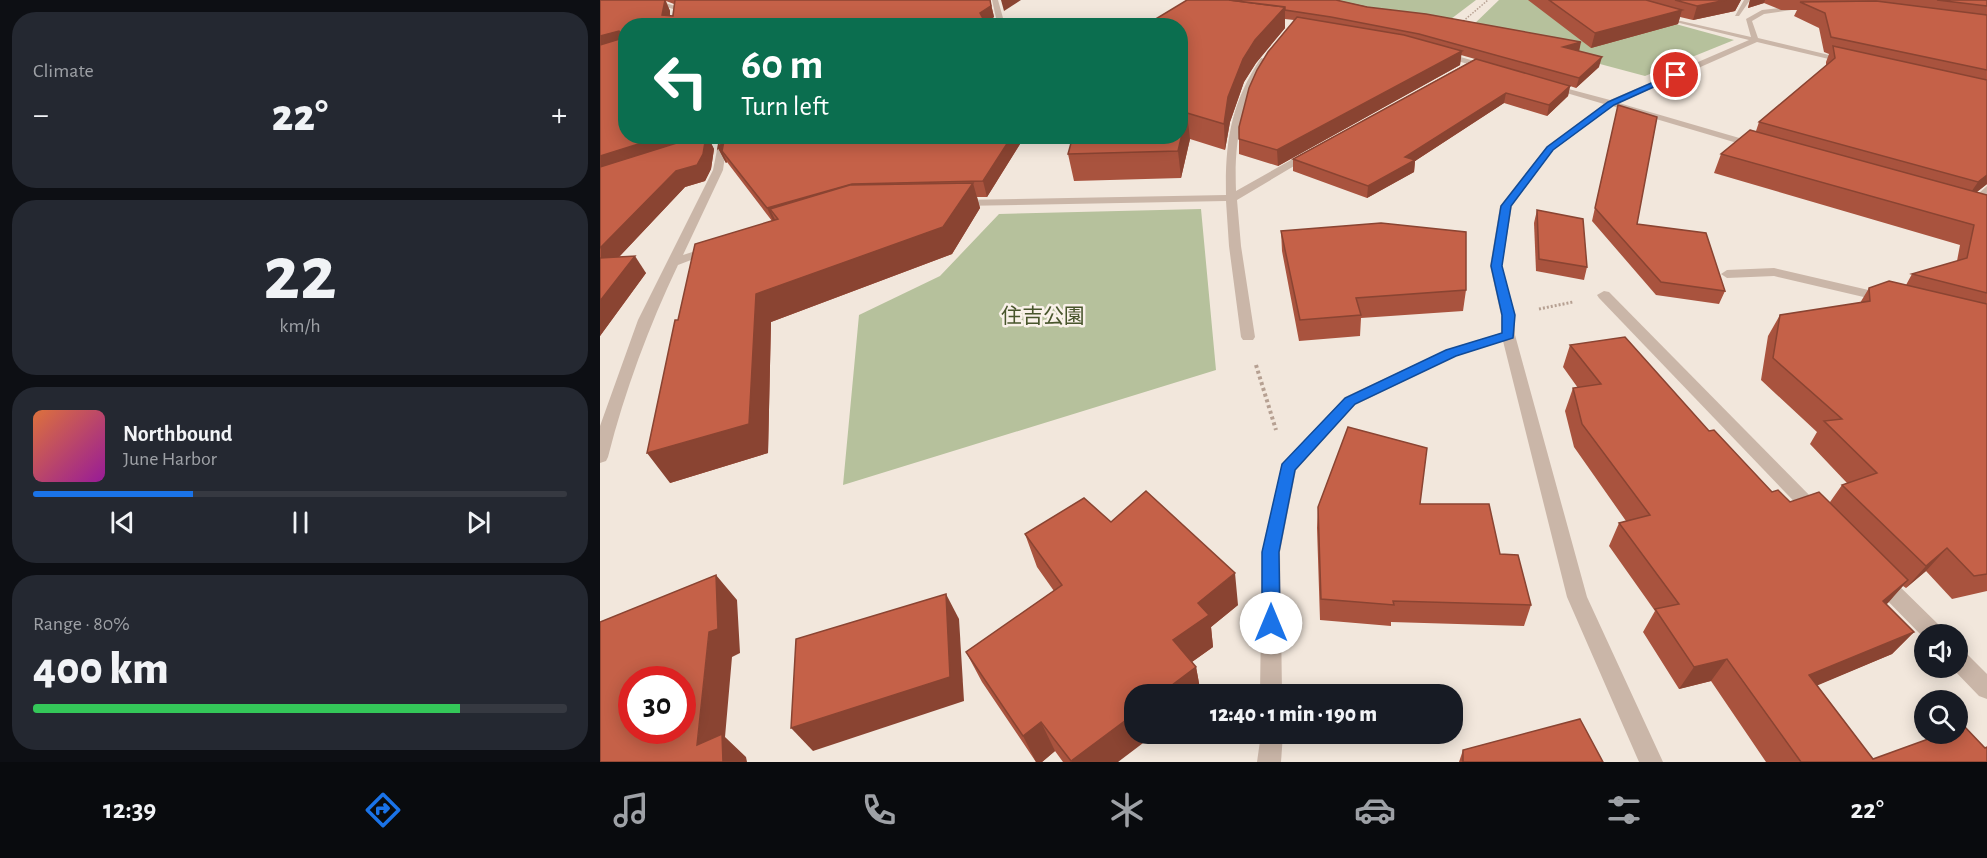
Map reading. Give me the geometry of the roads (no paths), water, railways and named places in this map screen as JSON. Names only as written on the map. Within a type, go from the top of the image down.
[{"type":"street","points":[[648,0],[677,8],[675,18]]},
{"type":"street","points":[[995,0],[1000,18]]},
{"type":"street","points":[[1737,15],[1747,0]]},
{"type":"street","points":[[1754,41],[1755,35],[1748,20],[1762,12],[1803,6]]},
{"type":"street","points":[[1651,14],[1859,65]]},
{"type":"street","points":[[1651,762],[1577,597],[1508,335],[1508,315],[1496,266],[1506,206],[1550,148],[1611,103],[1754,41]]},
{"type":"street","points":[[1429,50],[1496,70]]},
{"type":"street","points":[[1248,337],[1237,265],[1230,178],[1235,128],[1245,91],[1269,52]]},
{"type":"street","points":[[1462,69],[1473,63]]},
{"type":"street","points":[[1542,83],[1772,151]]},
{"type":"street","points":[[600,457],[608,426],[645,320],[718,170],[721,144]]},
{"type":"street","points":[[952,203],[1232,198],[1316,151]]},
{"type":"street","points":[[1967,208],[1987,189]]},
{"type":"street","points":[[674,262],[718,248]]},
{"type":"street","points":[[1727,274],[1774,272],[1898,301]]},
{"type":"street","points":[[1604,295],[1827,524]]},
{"type":"street","points":[[1271,684],[1271,552],[1288,468],[1350,401],[1451,353],[1508,335]]},
{"type":"street","points":[[1868,567],[1924,624]]},
{"type":"street","points":[[1968,669],[1987,689]]},
{"type":"street","points":[[1269,762],[1271,744]]},
{"type":"park label","name":"住吉公園","points":[[1043,316]]}]
